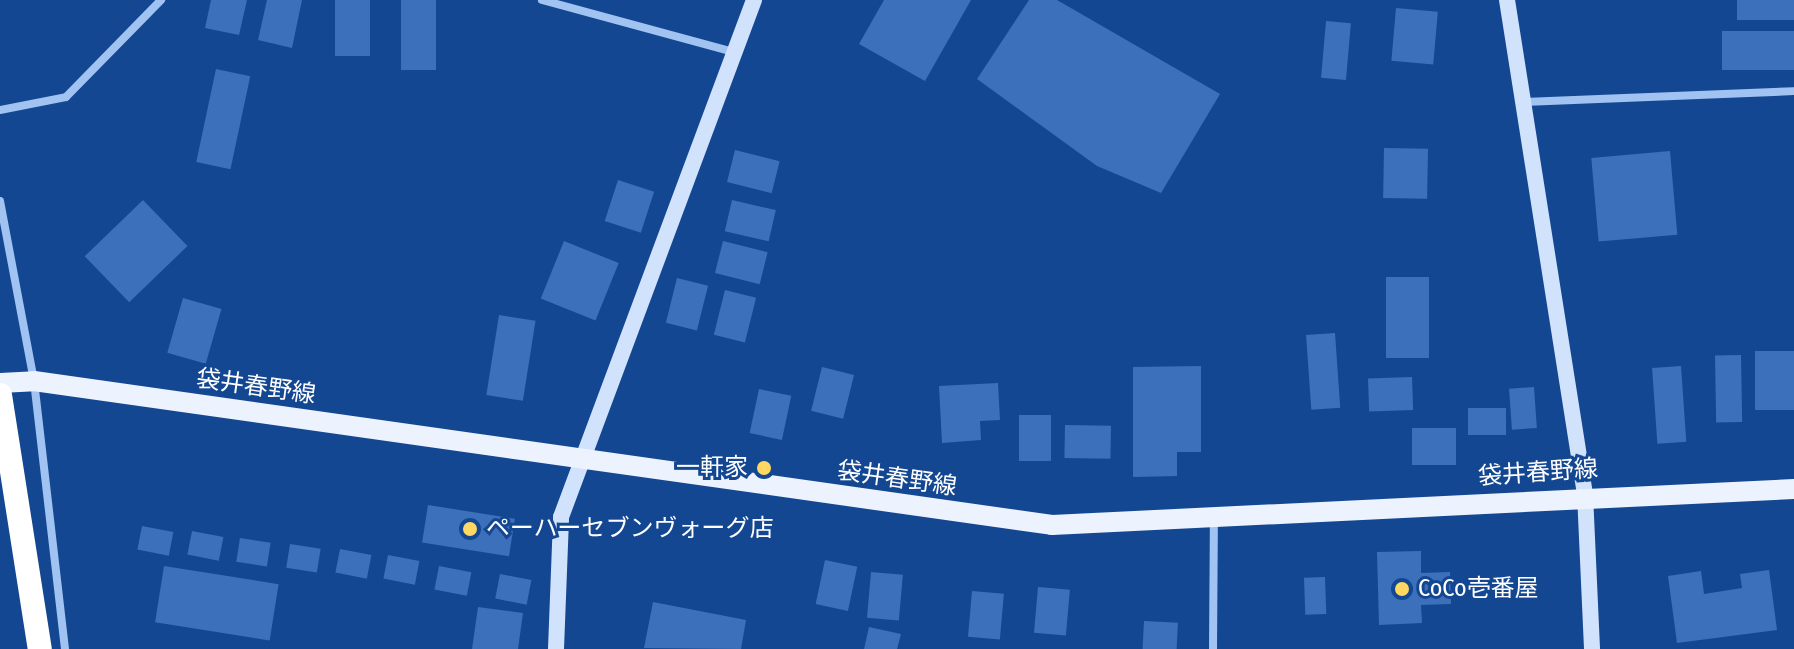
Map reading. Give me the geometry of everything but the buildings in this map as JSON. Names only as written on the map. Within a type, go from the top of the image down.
[{"type":"highway","points":[[0,395],[40,649]]},
{"type":"main road","name":"袋井春野線","points":[[0,383],[34,381],[578,461],[1052,525],[1214,520],[1585,494],[1794,489]]},
{"type":"street","points":[[0,110],[66,97],[161,0]]},
{"type":"street","points":[[542,0],[734,52]]},
{"type":"street","points":[[556,649],[561,517],[578,461],[754,0]]},
{"type":"street","points":[[1507,0],[1585,494],[1592,649]]},
{"type":"street","points":[[1523,102],[1794,91]]},
{"type":"street","points":[[0,201],[34,381],[65,649]]},
{"type":"street","points":[[1213,649],[1214,520]]},
{"type":"place","name":"一軒家","points":[[764,468]]},
{"type":"place","name":"ペーハーセブンヴォーグ店","points":[[470,529]]},
{"type":"place","name":"CoCo壱番屋","points":[[1402,589]]}]
